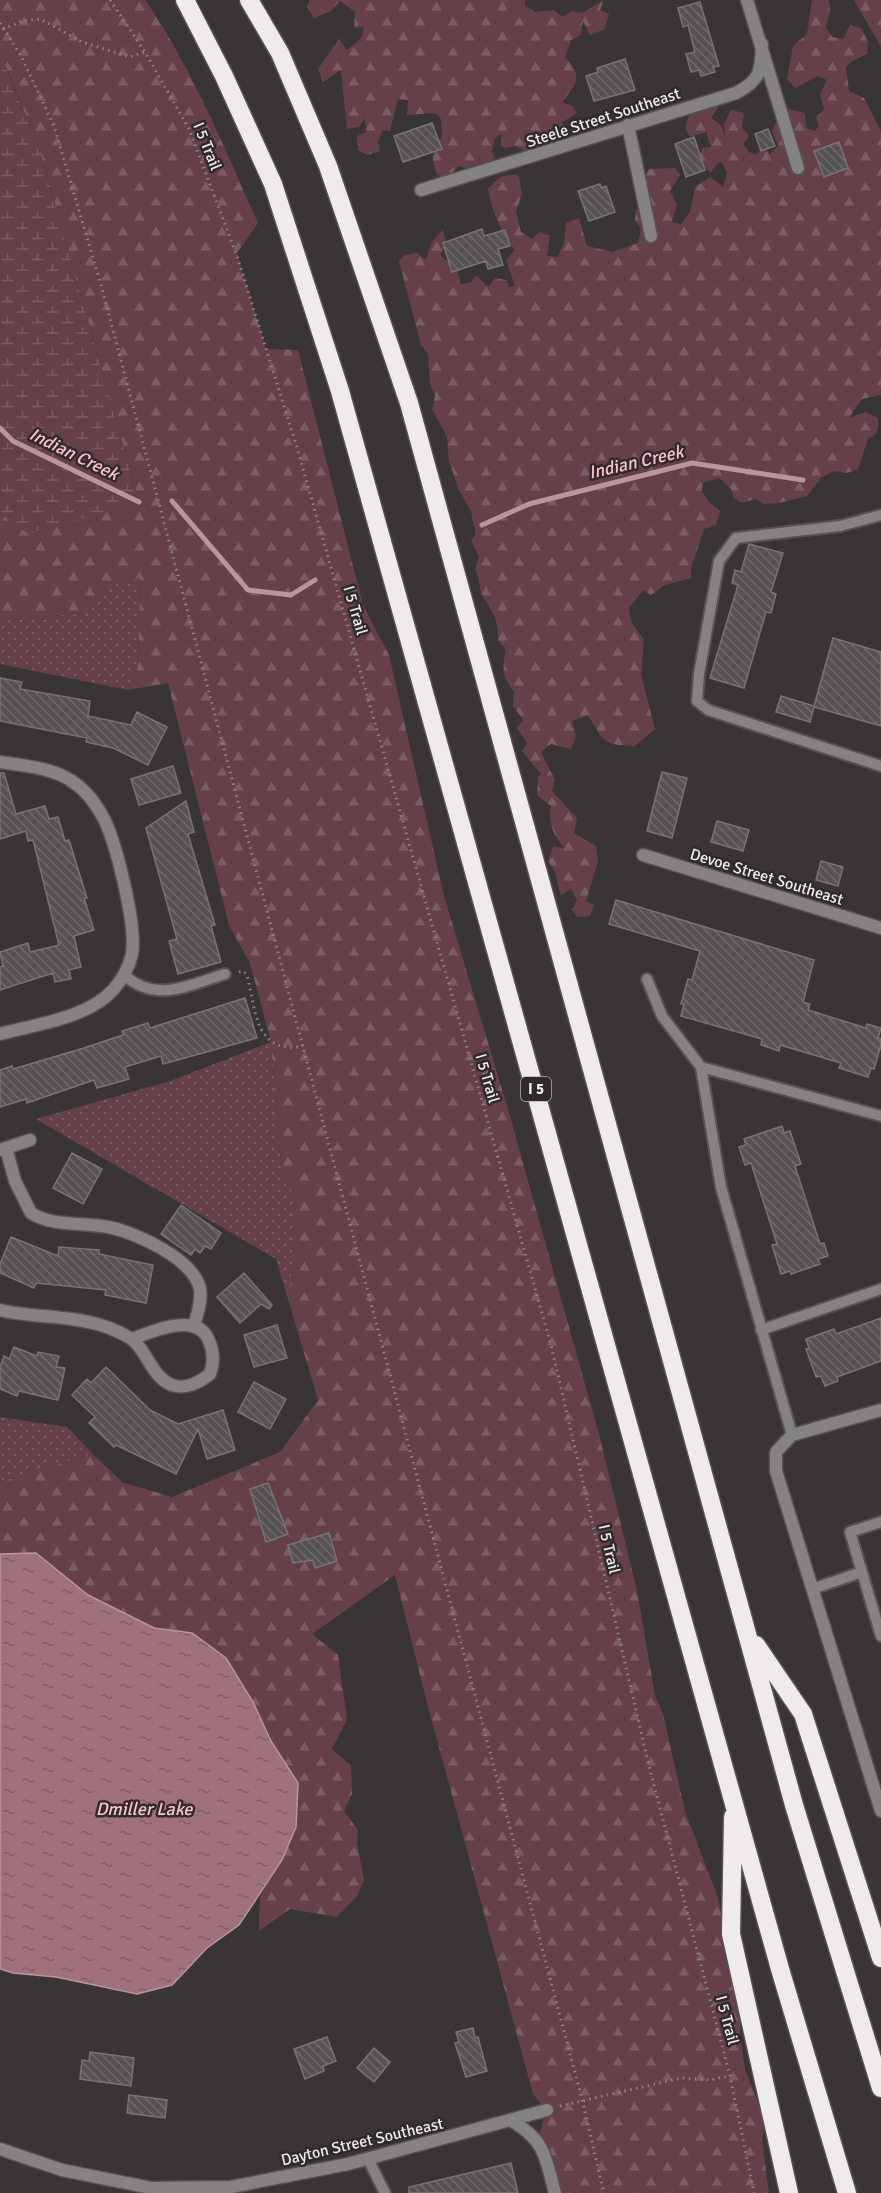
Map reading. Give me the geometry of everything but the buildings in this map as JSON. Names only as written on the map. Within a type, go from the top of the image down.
[{"type":"highway","name":"I 5","points":[[185,0],[224,76],[273,184],[340,391],[780,1969],[847,2193]]},
{"type":"highway","points":[[249,0],[280,53],[328,166],[409,404],[802,1834],[881,2088]]},
{"type":"highway","points":[[747,1632],[803,1714],[881,1958]]},
{"type":"highway","points":[[733,1794],[731,1934],[789,2193]]},
{"type":"street","points":[[747,0],[798,168]]},
{"type":"street","name":"Steele Street Southeast","points":[[421,190],[748,87],[756,80],[761,67],[762,44]]},
{"type":"street","points":[[628,125],[651,236]]},
{"type":"street","points":[[0,762],[52,772],[70,780],[95,804],[106,823],[131,912],[132,954],[123,975],[100,1002],[82,1011],[0,1034]]},
{"type":"street","name":"Devoe Street Southeast","points":[[643,855],[881,928]]},
{"type":"street","points":[[30,1140],[3,1149],[15,1181],[31,1213],[51,1221],[95,1225],[122,1231],[137,1236],[180,1262],[194,1275],[200,1290],[194,1326]]},
{"type":"street","points":[[0,1310],[85,1320],[132,1339],[165,1382],[175,1386],[188,1386],[210,1374],[214,1362],[206,1334],[194,1326],[160,1329],[132,1339]]},
{"type":"street","points":[[881,1410],[792,1435],[776,1452],[776,1471],[881,1811]]},
{"type":"street","name":"Dayton Street Southeast","points":[[0,2149],[62,2170],[152,2188],[231,2187],[368,2159],[546,2110]]},
{"type":"street","points":[[512,2121],[531,2132],[538,2141],[555,2193]]},
{"type":"lane","points":[[881,515],[840,526],[736,538],[719,561],[699,674],[697,701],[708,710],[881,766]]},
{"type":"lane","points":[[123,975],[136,986],[161,992],[225,974]]},
{"type":"lane","points":[[647,979],[662,1016],[701,1067],[722,1187],[760,1330],[792,1435]]},
{"type":"lane","points":[[701,1067],[881,1116]]},
{"type":"lane","points":[[760,1330],[881,1289]]},
{"type":"lane","points":[[881,1522],[850,1532],[878,1616],[881,1636]]},
{"type":"lane","points":[[812,1589],[862,1572]]},
{"type":"lane","points":[[368,2159],[385,2193]]},
{"type":"path","name":"I 5 Trail","points":[[110,0],[146,52],[189,129],[236,253],[296,444],[551,1345],[646,1755],[730,2076],[754,2193]]},
{"type":"path","points":[[3,28],[22,21],[40,19],[82,42],[130,57],[146,52]]},
{"type":"path","points":[[0,23],[21,56],[54,126],[101,285],[582,2099],[604,2193]]},
{"type":"path","points":[[225,974],[243,971],[247,975],[260,1029],[271,1042],[285,1049],[303,1046]]},
{"type":"path","points":[[546,2110],[582,2099],[681,2078],[710,2080],[730,2076]]},
{"type":"green space","points":[[0,0],[145,0],[192,80],[258,223],[237,253],[266,349],[298,350],[363,605],[389,655],[444,896],[507,1106],[599,1434],[637,1591],[655,1695],[663,1714],[685,1811],[718,1898],[741,2004],[740,2034],[745,2069],[765,2121],[762,2140],[769,2193],[554,2193],[538,2141],[546,2110],[533,2094],[426,1699],[395,1575],[312,1634],[338,1655],[347,1719],[332,1749],[351,1766],[352,1794],[344,1811],[358,1830],[357,1844],[364,1880],[357,1896],[337,1917],[290,1909],[259,1931],[260,1896],[282,1860],[296,1827],[271,1741],[253,1702],[226,1658],[192,1633],[154,1628],[88,1595],[36,1553],[0,1554],[0,1482],[93,1454],[122,1482],[172,1497],[280,1452],[318,1400],[290,1306],[295,1196],[282,1179],[271,1042],[250,963],[229,925],[168,683],[128,690],[138,667],[140,578],[114,581],[80,613],[0,621],[0,513],[28,533],[139,502],[39,148],[6,67],[0,63]]},
{"type":"green space","points":[[310,0],[525,0],[525,5],[535,12],[554,10],[562,17],[572,11],[582,13],[604,0],[600,10],[609,14],[605,29],[590,35],[583,21],[581,35],[571,40],[565,57],[575,70],[576,80],[562,102],[572,106],[577,113],[561,123],[566,126],[565,137],[525,151],[515,146],[504,148],[501,145],[501,134],[495,138],[492,151],[495,159],[469,169],[458,166],[448,178],[437,175],[433,159],[436,146],[442,137],[441,119],[435,113],[407,115],[408,100],[398,99],[390,131],[383,130],[378,141],[380,151],[367,155],[358,150],[357,136],[366,132],[365,118],[359,127],[347,129],[341,70],[323,82],[318,69],[339,39],[347,50],[361,38],[364,27],[354,28],[355,12],[340,1],[331,11],[314,18],[307,7]]},
{"type":"green space","points":[[812,0],[829,0],[830,11],[826,27],[832,37],[843,39],[850,25],[861,28],[868,42],[867,54],[846,67],[849,91],[864,98],[881,131],[881,395],[862,399],[849,418],[866,412],[878,418],[878,428],[876,433],[868,439],[858,469],[847,473],[834,471],[821,478],[807,496],[780,503],[764,504],[756,499],[741,503],[733,497],[731,489],[719,478],[703,483],[702,491],[708,501],[720,511],[716,525],[704,529],[691,568],[691,578],[665,585],[651,595],[643,590],[629,608],[631,622],[644,640],[641,675],[655,729],[635,746],[616,745],[601,736],[588,715],[572,721],[576,736],[571,749],[551,744],[541,752],[555,780],[552,791],[577,818],[574,833],[596,846],[598,861],[586,901],[594,905],[590,916],[577,917],[572,910],[577,900],[571,889],[561,896],[555,872],[548,861],[553,846],[564,848],[552,828],[551,806],[537,795],[538,776],[541,774],[522,751],[527,743],[517,728],[523,720],[513,706],[514,691],[504,672],[506,650],[498,640],[496,622],[481,593],[475,570],[479,557],[471,541],[476,534],[471,511],[459,490],[449,461],[447,437],[432,409],[435,396],[430,384],[428,354],[421,345],[399,261],[404,255],[416,253],[426,260],[432,241],[443,230],[447,246],[440,254],[444,259],[455,264],[461,284],[472,282],[476,275],[488,287],[495,278],[506,280],[509,287],[515,286],[506,260],[515,250],[498,221],[488,189],[505,175],[519,176],[522,194],[516,211],[521,232],[532,239],[540,232],[550,236],[547,256],[558,257],[564,243],[566,223],[579,218],[587,246],[612,252],[638,243],[641,229],[635,220],[636,210],[651,198],[637,190],[649,169],[675,168],[680,175],[670,191],[677,205],[672,222],[681,224],[690,212],[695,187],[710,177],[723,187],[727,173],[721,161],[710,172],[699,161],[702,148],[711,147],[706,132],[690,137],[685,128],[695,98],[718,106],[711,118],[721,125],[725,136],[724,124],[731,110],[744,113],[742,127],[749,136],[743,144],[749,152],[757,155],[762,146],[770,154],[778,146],[772,130],[778,118],[789,109],[805,113],[806,128],[815,131],[819,126],[816,117],[824,110],[820,95],[827,80],[818,76],[795,88],[787,79],[793,46],[807,34]]},
{"type":"green space","points":[[854,0],[881,0],[881,47]]},
{"type":"green space","points":[[0,63],[5,66],[39,148],[139,502],[28,534],[0,513]]},
{"type":"green space","points":[[140,578],[138,667],[128,690],[0,664],[0,621],[80,613],[114,581]]},
{"type":"green space","points":[[271,1042],[282,1178],[295,1196],[290,1306],[276,1259],[36,1119],[170,1081]]},
{"type":"green space","points":[[0,1417],[67,1427],[93,1454],[0,1482]]},
{"type":"water","name":"Dmiller Lake","points":[[36,1553],[88,1595],[154,1628],[192,1633],[226,1658],[253,1702],[271,1741],[298,1783],[296,1827],[282,1860],[239,1925],[207,1948],[172,1985],[137,1994],[56,1977],[13,1973],[0,1969],[0,1554]]},
{"type":"waterway","name":"Indian Creek","points":[[0,428],[13,441],[139,502]]},
{"type":"waterway","name":"Indian Creek","points":[[482,525],[529,504],[692,463],[803,480]]},
{"type":"waterway","name":"Indian Creek","points":[[172,501],[248,590],[291,595],[315,580]]}]
